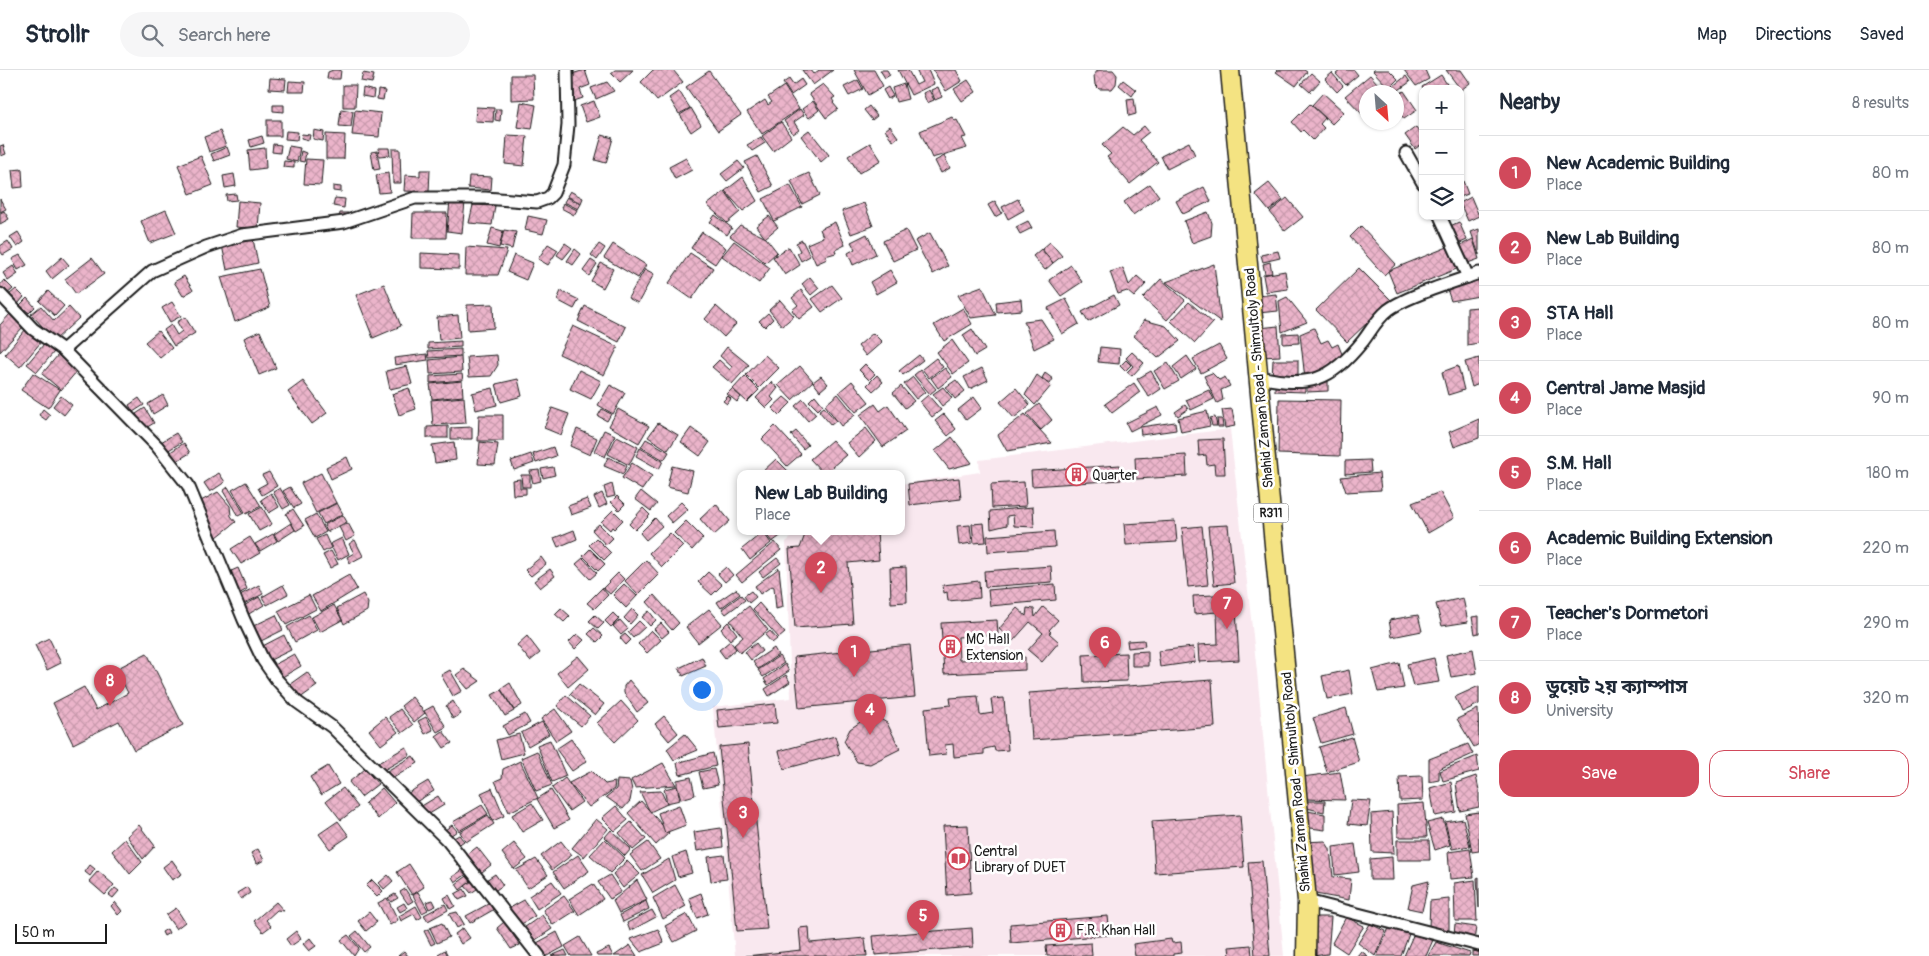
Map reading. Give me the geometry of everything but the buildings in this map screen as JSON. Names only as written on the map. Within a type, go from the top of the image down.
[{"type":"main road","name":"Shahid Zaman Road - Shimultoly Road","points":[[1230,70],[1307,901],[1306,956]]},
{"type":"street","points":[[63,350],[152,271],[206,247],[242,235],[344,222],[416,198],[485,198],[537,202],[548,198],[553,193],[564,165],[568,125],[567,70]]},
{"type":"street","points":[[1406,153],[1419,177]]},
{"type":"street","points":[[1258,377],[1287,383],[1309,381],[1327,375],[1348,360],[1387,311],[1404,301],[1473,275],[1442,220]]},
{"type":"street","points":[[0,294],[33,329],[63,350],[157,446],[188,485],[244,620],[263,660],[276,680],[297,702],[332,727],[442,835],[539,956]]},
{"type":"street","points":[[1307,901],[1479,945]]},
{"type":"shaded area","points":[[1230,429],[1257,672],[1284,956],[735,956],[713,707],[791,698],[786,542],[794,535],[905,535],[905,483],[980,472],[979,460]]},
{"type":"place","name":"Quarter","points":[[1076,475]]},
{"type":"place","name":"New Lab Building","points":[[821,593]]},
{"type":"place","name":"Teacher's Dormetori","points":[[1227,629]]},
{"type":"place","name":"MC Hall Extension","points":[[950,647]]},
{"type":"place","name":"Academic Building Extension","points":[[1105,668]]},
{"type":"place","name":"New Academic Building","points":[[854,677]]},
{"type":"place","name":"ডুয়েট ২য় ক্যাম্পাস","points":[[110,706]]},
{"type":"place","name":"Central Jame Masjid","points":[[870,735]]},
{"type":"place","name":"STA Hall","points":[[743,838]]},
{"type":"place","name":"Central Library of DUET","points":[[958,859]]},
{"type":"place","name":"F.R. Khan Hall","points":[[1060,930]]},
{"type":"place","name":"S.M. Hall","points":[[923,941]]}]
